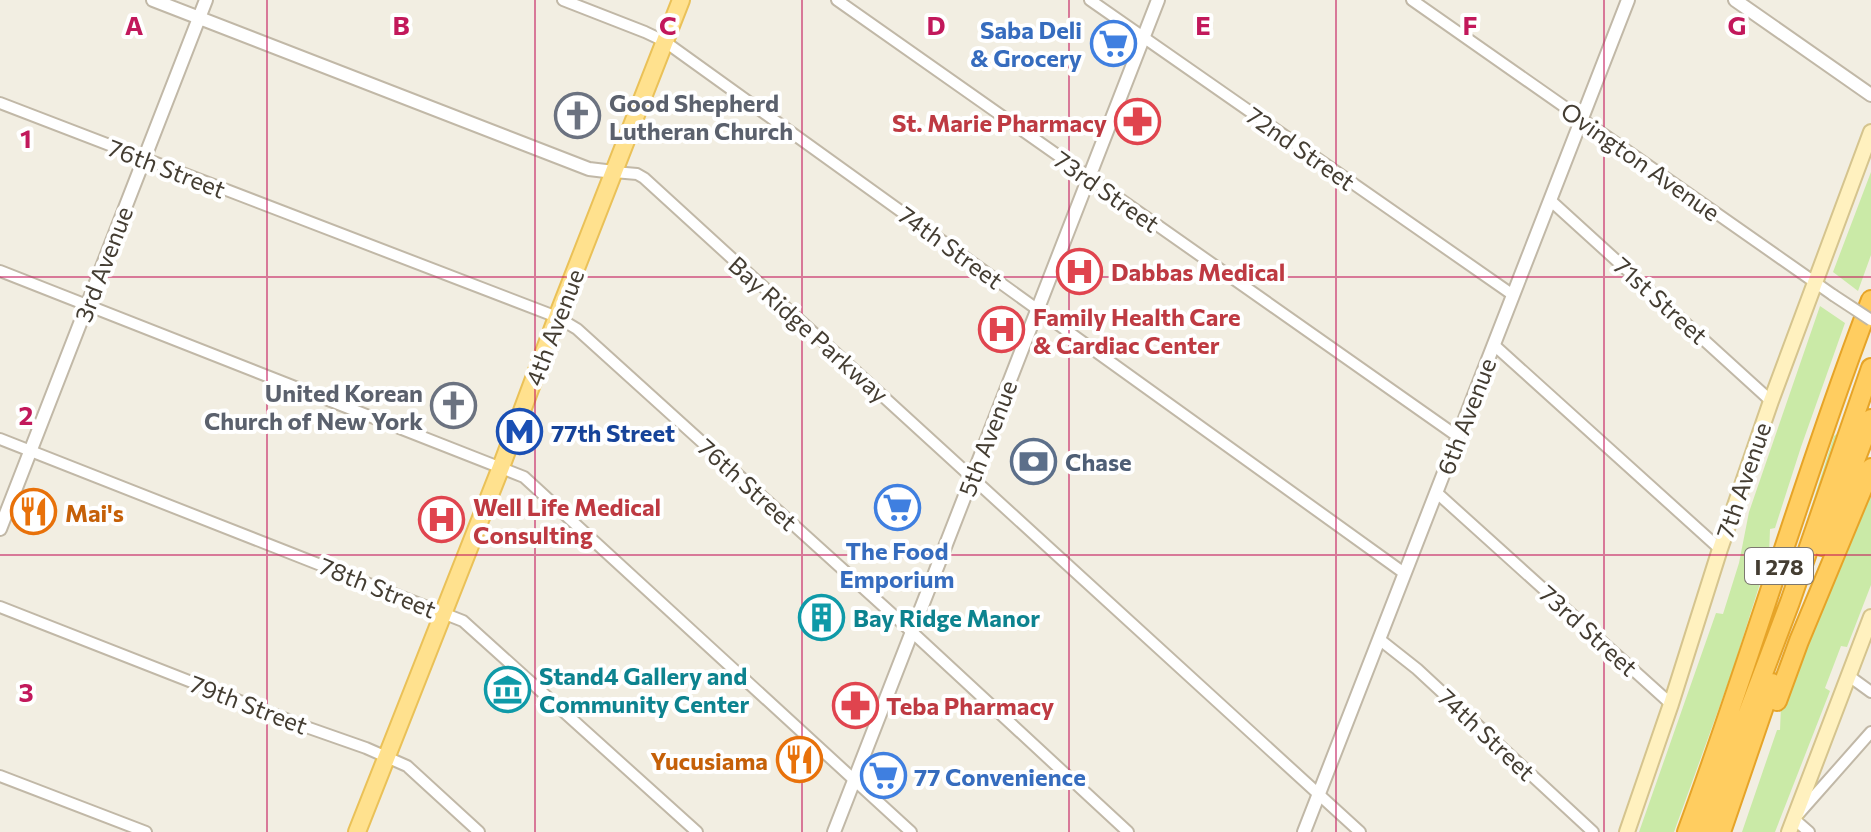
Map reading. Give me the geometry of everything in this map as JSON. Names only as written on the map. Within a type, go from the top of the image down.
[{"type":"highway","name":"I 278","points":[[1687,832],[1713,763],[1838,387],[1871,300]]},
{"type":"highway","name":"I 278","points":[[1703,832],[1790,602],[1871,368]]},
{"type":"highway","points":[[1837,505],[1848,457],[1871,394]]},
{"type":"highway","name":"I 278","points":[[1721,832],[1784,649],[1871,419]]},
{"type":"highway","points":[[1730,832],[1799,641],[1871,468]]},
{"type":"main road","name":"4th Avenue","points":[[357,832],[681,0]]},
{"type":"main road","name":"7th Avenue","points":[[1627,832],[1771,401],[1871,132]]},
{"type":"main road","points":[[1791,826],[1871,617]]},
{"type":"street","name":"Bay Ridge Parkway","points":[[153,0],[589,169],[637,174],[644,178],[1360,832]]},
{"type":"street","name":"3rd Avenue","points":[[0,529],[206,0]]},
{"type":"street","name":"74th Street","points":[[563,0],[664,41],[1404,573]]},
{"type":"street","name":"73rd Street","points":[[837,0],[1457,436]]},
{"type":"street","name":"72nd Street","points":[[1090,0],[1513,295]]},
{"type":"street","name":"5th Avenue","points":[[834,832],[1158,0]]},
{"type":"street","name":"Ovington Avenue","points":[[1412,0],[1871,320]]},
{"type":"street","name":"6th Avenue","points":[[1304,832],[1628,0]]},
{"type":"street","points":[[1735,0],[1871,95]]},
{"type":"street","name":"76th Street","points":[[0,103],[557,317],[577,329],[1128,832]]},
{"type":"street","name":"71st Street","points":[[1550,200],[1771,401]]},
{"type":"street","points":[[0,271],[524,477],[911,832]]},
{"type":"street","points":[[1494,345],[1720,549]]},
{"type":"street","name":"78th Street","points":[[0,439],[463,621],[697,832]]},
{"type":"street","name":"73rd Street","points":[[1436,492],[1671,704]]},
{"type":"street","name":"79th Street","points":[[0,607],[407,766],[479,832]]},
{"type":"street","name":"74th Street","points":[[1379,639],[1417,669],[1593,832]]},
{"type":"street","points":[[1849,676],[1871,692]]},
{"type":"street","points":[[1809,832],[1791,826],[1871,732]]},
{"type":"street","points":[[0,776],[146,832]]},
{"type":"green space","points":[[1871,172],[1871,255],[1858,291],[1833,272]]},
{"type":"green space","points":[[1820,306],[1845,323],[1775,528],[1770,529],[1769,555],[1732,672],[1674,832],[1639,832],[1716,613],[1723,614],[1739,563],[1749,512]]},
{"type":"green space","points":[[1849,424],[1796,571],[1791,570],[1834,436]]},
{"type":"green space","points":[[1871,495],[1871,585],[1847,647],[1841,646],[1825,688],[1830,691],[1775,832],[1742,832],[1777,730],[1780,730],[1781,706],[1792,669],[1840,570]]},
{"type":"place","name":"Saba Deli & Grocery","points":[[1113,43]]},
{"type":"place","name":"Good Shepherd Lutheran Church","points":[[578,116]]},
{"type":"place","name":"St. Marie Pharmacy","points":[[1138,122]]},
{"type":"place","name":"Dabbas Medical","points":[[1080,271]]},
{"type":"place","name":"Family Health Care & Cardiac Center","points":[[1002,330]]},
{"type":"place","name":"United Korean Church of New York","points":[[454,406]]},
{"type":"place","name":"77th Street","points":[[520,432]]},
{"type":"place","name":"Chase","points":[[1034,461]]},
{"type":"place","name":"The Food Emporium","points":[[897,508]]},
{"type":"place","name":"Mai's","points":[[34,512]]},
{"type":"place","name":"Well Life Medical Consulting","points":[[442,520]]},
{"type":"place","name":"Bay Ridge Manor","points":[[822,617]]},
{"type":"place","name":"Stand4 Gallery and Community Center","points":[[508,689]]},
{"type":"place","name":"Teba Pharmacy","points":[[855,705]]},
{"type":"place","name":"Yucusiama","points":[[799,760]]},
{"type":"place","name":"77 Convenience","points":[[883,776]]}]
